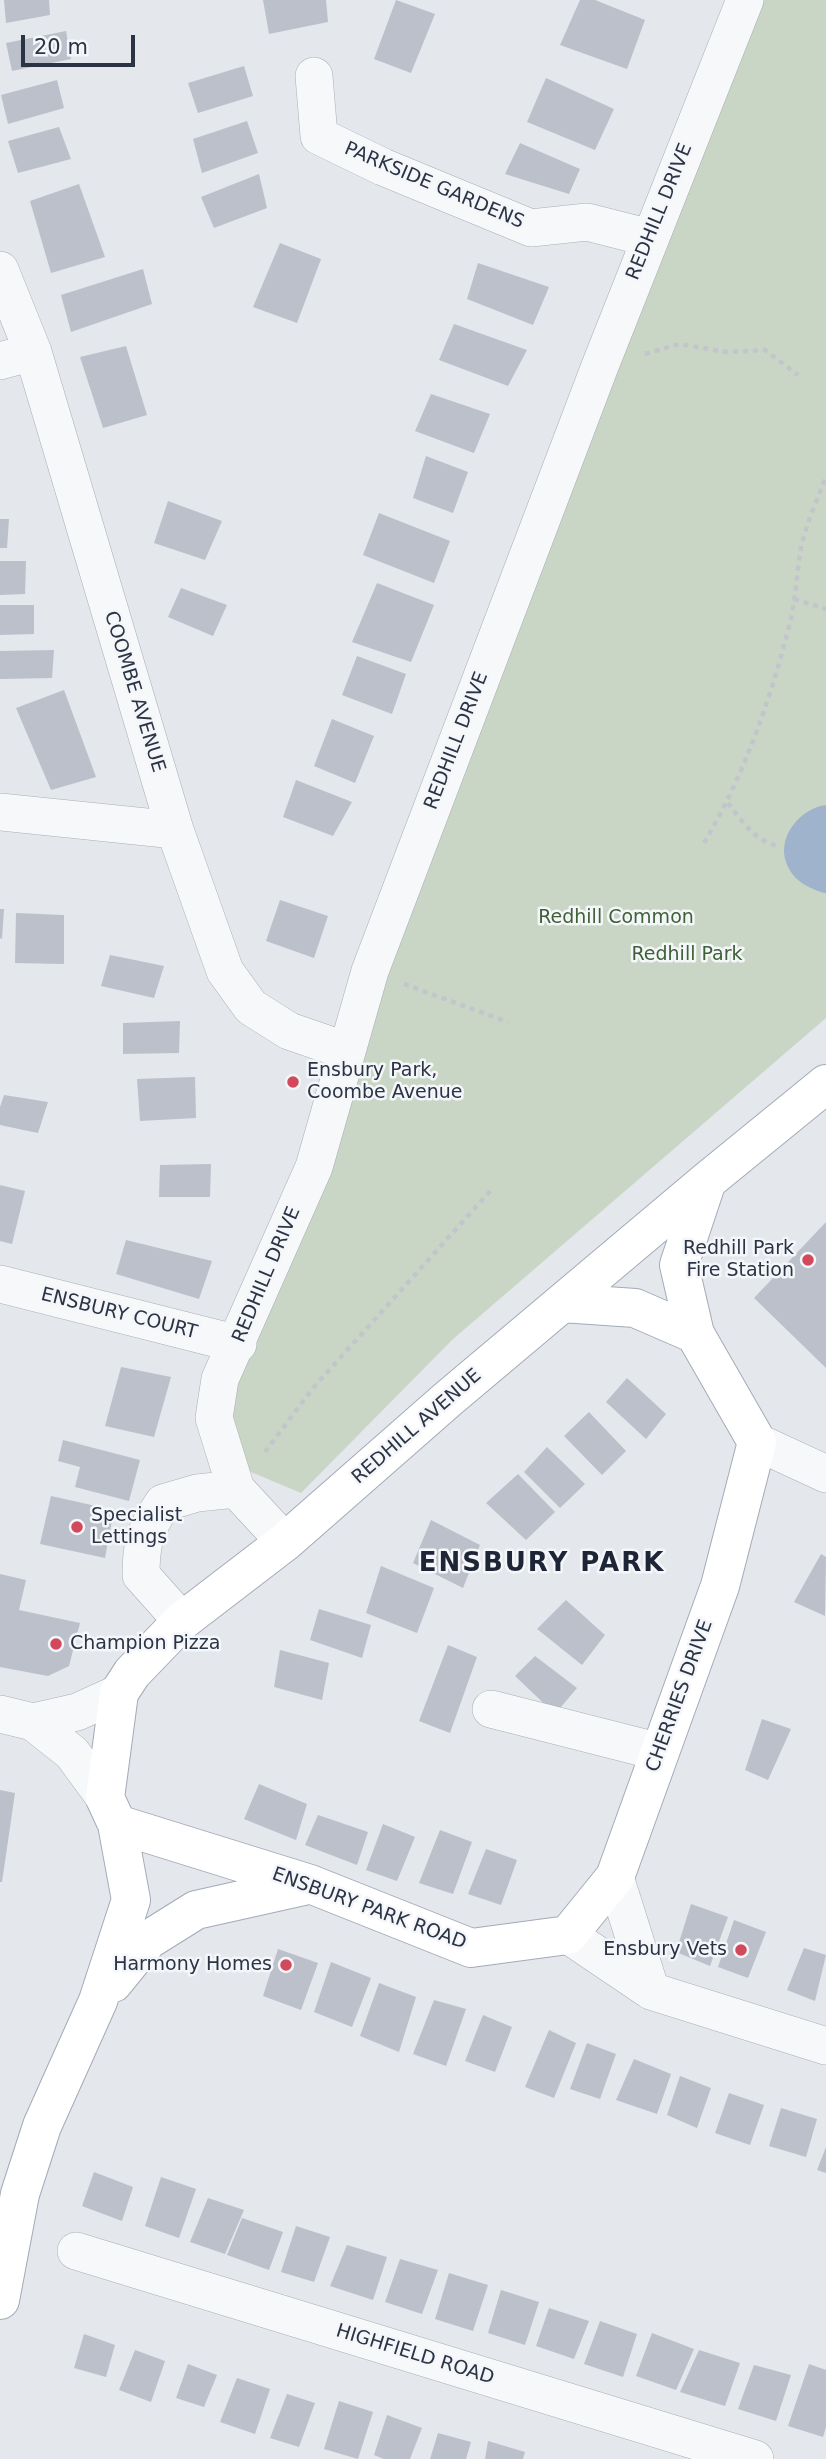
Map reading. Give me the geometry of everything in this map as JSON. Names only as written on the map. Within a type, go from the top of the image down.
[{"type":"main road","name":"REDHILL AVENUE","points":[[98,2001],[131,1900],[111,1811],[119,1693],[132,1674],[182,1621],[285,1542],[448,1399],[826,1084]]},
{"type":"main road","points":[[707,1181],[679,1265],[695,1334],[757,1442]]},
{"type":"main road","points":[[562,1303],[635,1308],[695,1334]]},
{"type":"main road","name":"CHERRIES DRIVE","points":[[568,1935],[614,1877],[720,1586],[757,1442]]},
{"type":"main road","name":"ENSBURY PARK ROAD","points":[[111,1811],[310,1884],[471,1948],[568,1935]]},
{"type":"main road","points":[[0,2300],[20,2194],[42,2126],[98,2001],[148,1940],[196,1910],[310,1884]]},
{"type":"street","name":"REDHILL DRIVE","points":[[285,1542],[236,1489],[214,1418],[220,1379],[238,1344],[314,1167],[370,971],[600,366],[745,0]]},
{"type":"street","name":"PARKSIDE GARDENS","points":[[314,76],[319,136],[373,162],[531,228],[587,222],[650,238]]},
{"type":"street","name":"COOMBE AVENUE","points":[[0,270],[16,356],[225,971],[251,1007],[289,1031],[347,1051]]},
{"type":"street","points":[[0,812],[175,830]]},
{"type":"street","name":"ENSBURY COURT","points":[[0,1284],[238,1344]]},
{"type":"street","points":[[757,1442],[826,1474]]},
{"type":"street","points":[[182,1621],[141,1575],[141,1547],[152,1519],[163,1503],[197,1493],[236,1489]]},
{"type":"street","points":[[17,1718],[77,1712],[119,1693]]},
{"type":"street","points":[[491,1709],[660,1752]]},
{"type":"street","points":[[17,1718],[72,1753],[111,1811]]},
{"type":"street","points":[[614,1877],[651,1991]]},
{"type":"street","points":[[568,1935],[651,1991],[826,2046]]},
{"type":"street","name":"HIGHFIELD ROAD","points":[[76,2251],[755,2459]]},
{"type":"path","points":[[600,366],[679,345],[727,352],[765,350],[798,375]]},
{"type":"path","points":[[704,843],[728,803],[751,747],[792,614],[802,545],[826,477]]},
{"type":"path","points":[[793,598],[826,609]]},
{"type":"path","points":[[728,803],[749,830],[765,844],[779,846]]},
{"type":"path","points":[[370,971],[508,1022]]},
{"type":"path","points":[[236,1489],[313,1388],[493,1188]]},
{"type":"green space","name":"Redhill Common","points":[[745,0],[826,0],[826,1018],[452,1340],[301,1493],[251,1472],[214,1418]]},
{"type":"water","points":[[826,805],[824,893],[796,878],[786,862],[784,852],[788,833],[800,817]]},
{"type":"building","points":[[4,0],[49,0],[50,15],[6,23]]},
{"type":"building","points":[[263,0],[326,0],[328,22],[269,34]]},
{"type":"building","points":[[396,0],[435,14],[411,73],[374,59]]},
{"type":"building","points":[[580,0],[595,0],[645,20],[627,69],[560,45]]},
{"type":"building","points":[[66,31],[71,59],[12,71],[6,43]]},
{"type":"building","points":[[244,66],[253,96],[198,113],[188,83]]},
{"type":"building","points":[[546,78],[614,109],[595,150],[527,122]]},
{"type":"building","points":[[57,80],[64,108],[8,124],[1,95]]},
{"type":"building","points":[[247,121],[258,153],[202,173],[193,139]]},
{"type":"building","points":[[59,127],[71,159],[18,173],[8,141]]},
{"type":"building","points":[[520,143],[580,169],[569,194],[505,174]]},
{"type":"building","points":[[259,174],[267,208],[214,228],[201,197]]},
{"type":"building","points":[[79,184],[105,257],[51,273],[30,201]]},
{"type":"building","points":[[280,243],[321,259],[297,323],[253,307]]},
{"type":"building","points":[[478,263],[549,287],[533,325],[467,299]]},
{"type":"building","points":[[143,269],[152,304],[71,332],[61,295]]},
{"type":"building","points":[[454,324],[527,350],[508,386],[439,360]]},
{"type":"building","points":[[126,346],[147,415],[103,428],[80,357]]},
{"type":"building","points":[[431,394],[490,414],[474,453],[415,431]]},
{"type":"building","points":[[426,456],[468,472],[453,513],[413,498]]},
{"type":"building","points":[[168,501],[222,521],[205,560],[154,543]]},
{"type":"building","points":[[379,513],[450,541],[434,583],[363,555]]},
{"type":"building","points":[[0,519],[9,519],[7,548],[0,548]]},
{"type":"building","points":[[0,561],[26,561],[25,594],[0,595]]},
{"type":"building","points":[[377,583],[434,605],[411,662],[352,642]]},
{"type":"building","points":[[181,588],[227,605],[213,636],[168,617]]},
{"type":"building","points":[[0,605],[34,605],[34,634],[0,635]]},
{"type":"building","points":[[54,650],[52,678],[0,679],[0,651]]},
{"type":"building","points":[[357,656],[406,674],[392,714],[342,695]]},
{"type":"building","points":[[64,690],[96,777],[51,790],[16,708]]},
{"type":"building","points":[[332,719],[374,736],[355,783],[314,766]]},
{"type":"building","points":[[296,780],[352,802],[333,836],[283,817]]},
{"type":"building","points":[[280,900],[328,916],[314,958],[266,941]]},
{"type":"building","points":[[0,909],[4,909],[2,939],[0,938]]},
{"type":"building","points":[[16,913],[64,915],[64,964],[15,963]]},
{"type":"building","points":[[110,955],[164,966],[154,998],[101,986]]},
{"type":"building","points":[[180,1021],[179,1053],[123,1054],[123,1023]]},
{"type":"building","points":[[195,1077],[196,1118],[140,1121],[137,1079]]},
{"type":"building","points":[[4,1095],[48,1102],[38,1133],[0,1125],[0,1107]]},
{"type":"building","points":[[211,1164],[210,1197],[159,1197],[160,1165]]},
{"type":"building","points":[[0,1185],[25,1191],[12,1244],[0,1241]]},
{"type":"building","name":"Redhill Park Fire Station","points":[[826,1222],[826,1368],[754,1298]]},
{"type":"building","points":[[126,1240],[212,1261],[199,1299],[116,1274]]},
{"type":"building","points":[[121,1367],[171,1377],[154,1437],[105,1426]]},
{"type":"building","points":[[627,1378],[666,1414],[646,1439],[606,1402]]},
{"type":"building","points":[[589,1412],[626,1451],[602,1475],[564,1436]]},
{"type":"building","points":[[63,1440],[140,1460],[129,1501],[75,1487],[80,1467],[58,1461]]},
{"type":"building","points":[[547,1447],[585,1484],[560,1508],[524,1472]]},
{"type":"building","points":[[518,1474],[555,1512],[526,1540],[486,1503]]},
{"type":"building","name":"Specialist Lettings","points":[[51,1496],[114,1510],[105,1558],[40,1544]]},
{"type":"building","points":[[431,1520],[480,1545],[463,1588],[413,1563]]},
{"type":"building","points":[[821,1554],[826,1557],[825,1616],[794,1602]]},
{"type":"building","points":[[381,1566],[434,1588],[417,1633],[366,1613]]},
{"type":"building","points":[[0,1574],[26,1580],[19,1610],[80,1623],[69,1666],[48,1676],[0,1667]]},
{"type":"building","points":[[566,1600],[605,1635],[582,1665],[537,1629]]},
{"type":"building","points":[[319,1609],[371,1625],[362,1658],[310,1640]]},
{"type":"building","points":[[448,1645],[477,1657],[450,1733],[419,1721]]},
{"type":"building","points":[[280,1650],[329,1663],[322,1700],[274,1687]]},
{"type":"building","points":[[535,1656],[577,1688],[555,1714],[515,1676]]},
{"type":"building","points":[[762,1719],[791,1729],[768,1780],[745,1770]]},
{"type":"building","points":[[259,1784],[307,1804],[296,1840],[244,1819]]},
{"type":"building","points":[[0,1790],[15,1793],[2,1882],[0,1882]]},
{"type":"building","points":[[318,1815],[368,1832],[357,1865],[305,1845]]},
{"type":"building","points":[[383,1824],[415,1837],[397,1881],[366,1870]]},
{"type":"building","points":[[440,1830],[472,1842],[453,1894],[419,1883]]},
{"type":"building","points":[[486,1849],[517,1860],[501,1905],[468,1894]]},
{"type":"building","points":[[691,1904],[728,1917],[710,1966],[676,1952]]},
{"type":"building","name":"Ensbury Vets","points":[[734,1920],[766,1932],[748,1978],[718,1967]]},
{"type":"building","points":[[804,1948],[826,1955],[815,2001],[787,1990]]},
{"type":"building","points":[[278,1949],[318,1963],[301,2010],[263,1996]]},
{"type":"building","points":[[331,1962],[371,1978],[352,2027],[314,2012]]},
{"type":"building","points":[[379,1983],[416,1997],[399,2052],[360,2036]]},
{"type":"building","points":[[434,2000],[466,2009],[446,2066],[413,2054]]},
{"type":"building","points":[[483,2015],[512,2027],[495,2072],[465,2061]]},
{"type":"building","points":[[549,2030],[576,2043],[554,2098],[525,2087]]},
{"type":"building","points":[[587,2043],[616,2054],[600,2099],[570,2089]]},
{"type":"building","points":[[634,2059],[671,2074],[657,2114],[616,2100]]},
{"type":"building","points":[[680,2076],[711,2088],[697,2128],[667,2115]]},
{"type":"building","points":[[729,2093],[764,2105],[750,2145],[715,2133]]},
{"type":"building","points":[[781,2108],[817,2119],[806,2157],[769,2146]]},
{"type":"building","points":[[826,2147],[826,2173],[817,2170]]},
{"type":"building","points":[[94,2172],[133,2187],[122,2221],[82,2206]]},
{"type":"building","points":[[161,2177],[196,2189],[179,2238],[145,2226]]},
{"type":"building","points":[[208,2198],[244,2210],[225,2254],[190,2242]]},
{"type":"building","points":[[242,2218],[283,2232],[269,2270],[227,2255]]},
{"type":"building","points":[[296,2226],[330,2237],[314,2282],[281,2272]]},
{"type":"building","points":[[347,2245],[387,2257],[373,2300],[330,2286]]},
{"type":"building","points":[[400,2259],[438,2270],[422,2314],[385,2302]]},
{"type":"building","points":[[449,2273],[488,2285],[473,2331],[435,2319]]},
{"type":"building","points":[[501,2290],[539,2302],[525,2345],[488,2333]]},
{"type":"building","points":[[549,2308],[589,2321],[574,2359],[536,2346]]},
{"type":"building","points":[[600,2321],[637,2334],[623,2377],[584,2364]]},
{"type":"building","points":[[652,2333],[694,2349],[676,2390],[636,2376]]},
{"type":"building","points":[[84,2334],[115,2345],[106,2377],[74,2368]]},
{"type":"building","points":[[135,2350],[165,2361],[151,2402],[119,2390]]},
{"type":"building","points":[[699,2350],[740,2363],[725,2406],[680,2392]]},
{"type":"building","points":[[188,2364],[217,2375],[204,2407],[176,2398]]},
{"type":"building","points":[[809,2364],[826,2370],[826,2427],[823,2437],[788,2426]]},
{"type":"building","points":[[754,2365],[791,2375],[776,2421],[738,2409]]},
{"type":"building","points":[[237,2378],[270,2389],[255,2434],[220,2422]]},
{"type":"building","points":[[287,2394],[315,2403],[299,2447],[270,2438]]},
{"type":"building","points":[[339,2401],[373,2412],[358,2459],[324,2449]]},
{"type":"building","points":[[387,2415],[422,2428],[410,2459],[384,2459],[374,2455]]},
{"type":"building","points":[[438,2433],[471,2442],[466,2459],[430,2459]]},
{"type":"building","points":[[488,2441],[525,2452],[523,2459],[485,2459]]},
{"type":"place","name":"Ensbury Park, Coombe Avenue","points":[[293,1082]]},
{"type":"place","name":"Redhill Park Fire Station","points":[[808,1260]]},
{"type":"place","name":"Specialist Lettings","points":[[77,1527]]},
{"type":"place","name":"Champion Pizza","points":[[56,1644]]},
{"type":"place","name":"Ensbury Vets","points":[[741,1950]]},
{"type":"place","name":"Harmony Homes","points":[[286,1965]]},
{"type":"district","name":"ENSBURY PARK","points":[[542,1564]]},
{"type":"park label","name":"Redhill Park","points":[[687,955]]}]
